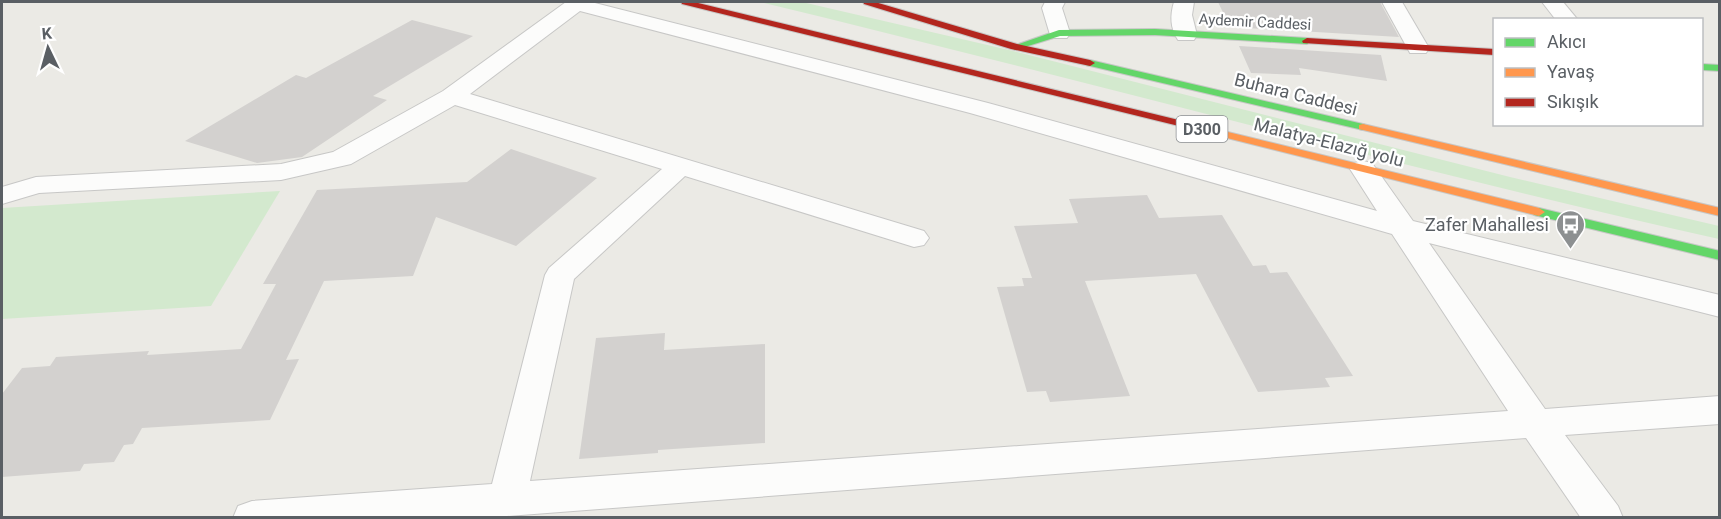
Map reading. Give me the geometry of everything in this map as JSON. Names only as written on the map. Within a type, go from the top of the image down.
[{"type":"main road","name":"Malatya-Elazığ yolu","points":[[685,2],[1719,256]]},
{"type":"main road","name":"Buhara Caddesi","points":[[867,2],[1015,47],[1124,70],[1719,212]]},
{"type":"main road","name":"Aydemir Caddesi","points":[[1015,47],[1059,33],[1155,32],[1493,52]]},
{"type":"main road","points":[[1703,67],[1719,68]]},
{"type":"street","points":[[1055,2],[1052,8],[1059,33]]},
{"type":"street","points":[[1184,2],[1180,15],[1186,35]]},
{"type":"street","points":[[1392,2],[1418,48]]},
{"type":"street","points":[[1552,2],[1566,18]]},
{"type":"street","points":[[2,196],[36,185],[292,170],[342,158],[452,96],[576,4],[979,108],[1400,227],[1719,306]]},
{"type":"street","points":[[452,96],[914,238]]},
{"type":"street","points":[[507,499],[560,275],[682,165]]},
{"type":"street","points":[[1363,169],[1400,227],[1536,424],[1604,518]]},
{"type":"street","points":[[252,518],[1719,410]]},
{"type":"green space","points":[[760,2],[802,2],[1009,50],[1510,177],[1719,226],[1719,239],[1359,153]]},
{"type":"green space","points":[[280,191],[211,306],[2,319],[2,208]]},
{"type":"building","points":[[1218,2],[1380,2],[1399,37],[1230,27]]},
{"type":"building","points":[[412,20],[473,36],[373,96],[387,100],[302,157],[257,163],[185,141],[296,75],[306,78]]},
{"type":"building","points":[[1239,46],[1381,55],[1387,81],[1299,68],[1301,75],[1251,73]]},
{"type":"building","points":[[511,149],[597,178],[516,246],[436,217],[413,276],[324,281],[286,360],[299,359],[270,420],[142,428],[133,444],[124,445],[114,462],[84,464],[80,471],[2,477],[2,394],[22,368],[50,366],[56,357],[149,351],[147,355],[241,349],[276,284],[263,284],[317,190],[467,182]]},
{"type":"building","points":[[1147,195],[1159,218],[1222,215],[1253,266],[1266,265],[1270,273],[1287,272],[1353,376],[1325,378],[1330,387],[1258,392],[1196,274],[1085,281],[1130,396],[1050,402],[1046,391],[1027,392],[997,287],[1024,286],[1022,278],[1032,278],[1014,226],[1078,223],[1069,199]]},
{"type":"building","points":[[665,333],[664,350],[765,344],[765,443],[658,450],[658,453],[579,459],[596,338]]},
{"type":"traffic: fast","points":[[1015,47],[1059,33],[1155,32],[1307,41]]},
{"type":"traffic: fast","points":[[1090,63],[1363,127]]},
{"type":"traffic: fast","points":[[1703,67],[1720,68]]},
{"type":"traffic: fast","points":[[1539,212],[1720,256]]},
{"type":"traffic: slow","points":[[1187,125],[1539,212]]},
{"type":"traffic: slow","points":[[1363,127],[1720,212]]},
{"type":"traffic: jam","points":[[685,2],[1187,125]]},
{"type":"traffic: jam","points":[[867,2],[1015,47],[1090,63]]},
{"type":"traffic: jam","points":[[1307,41],[1493,52]]},
{"type":"place","name":"Zafer Mahallesi","points":[[1570,250]]}]
